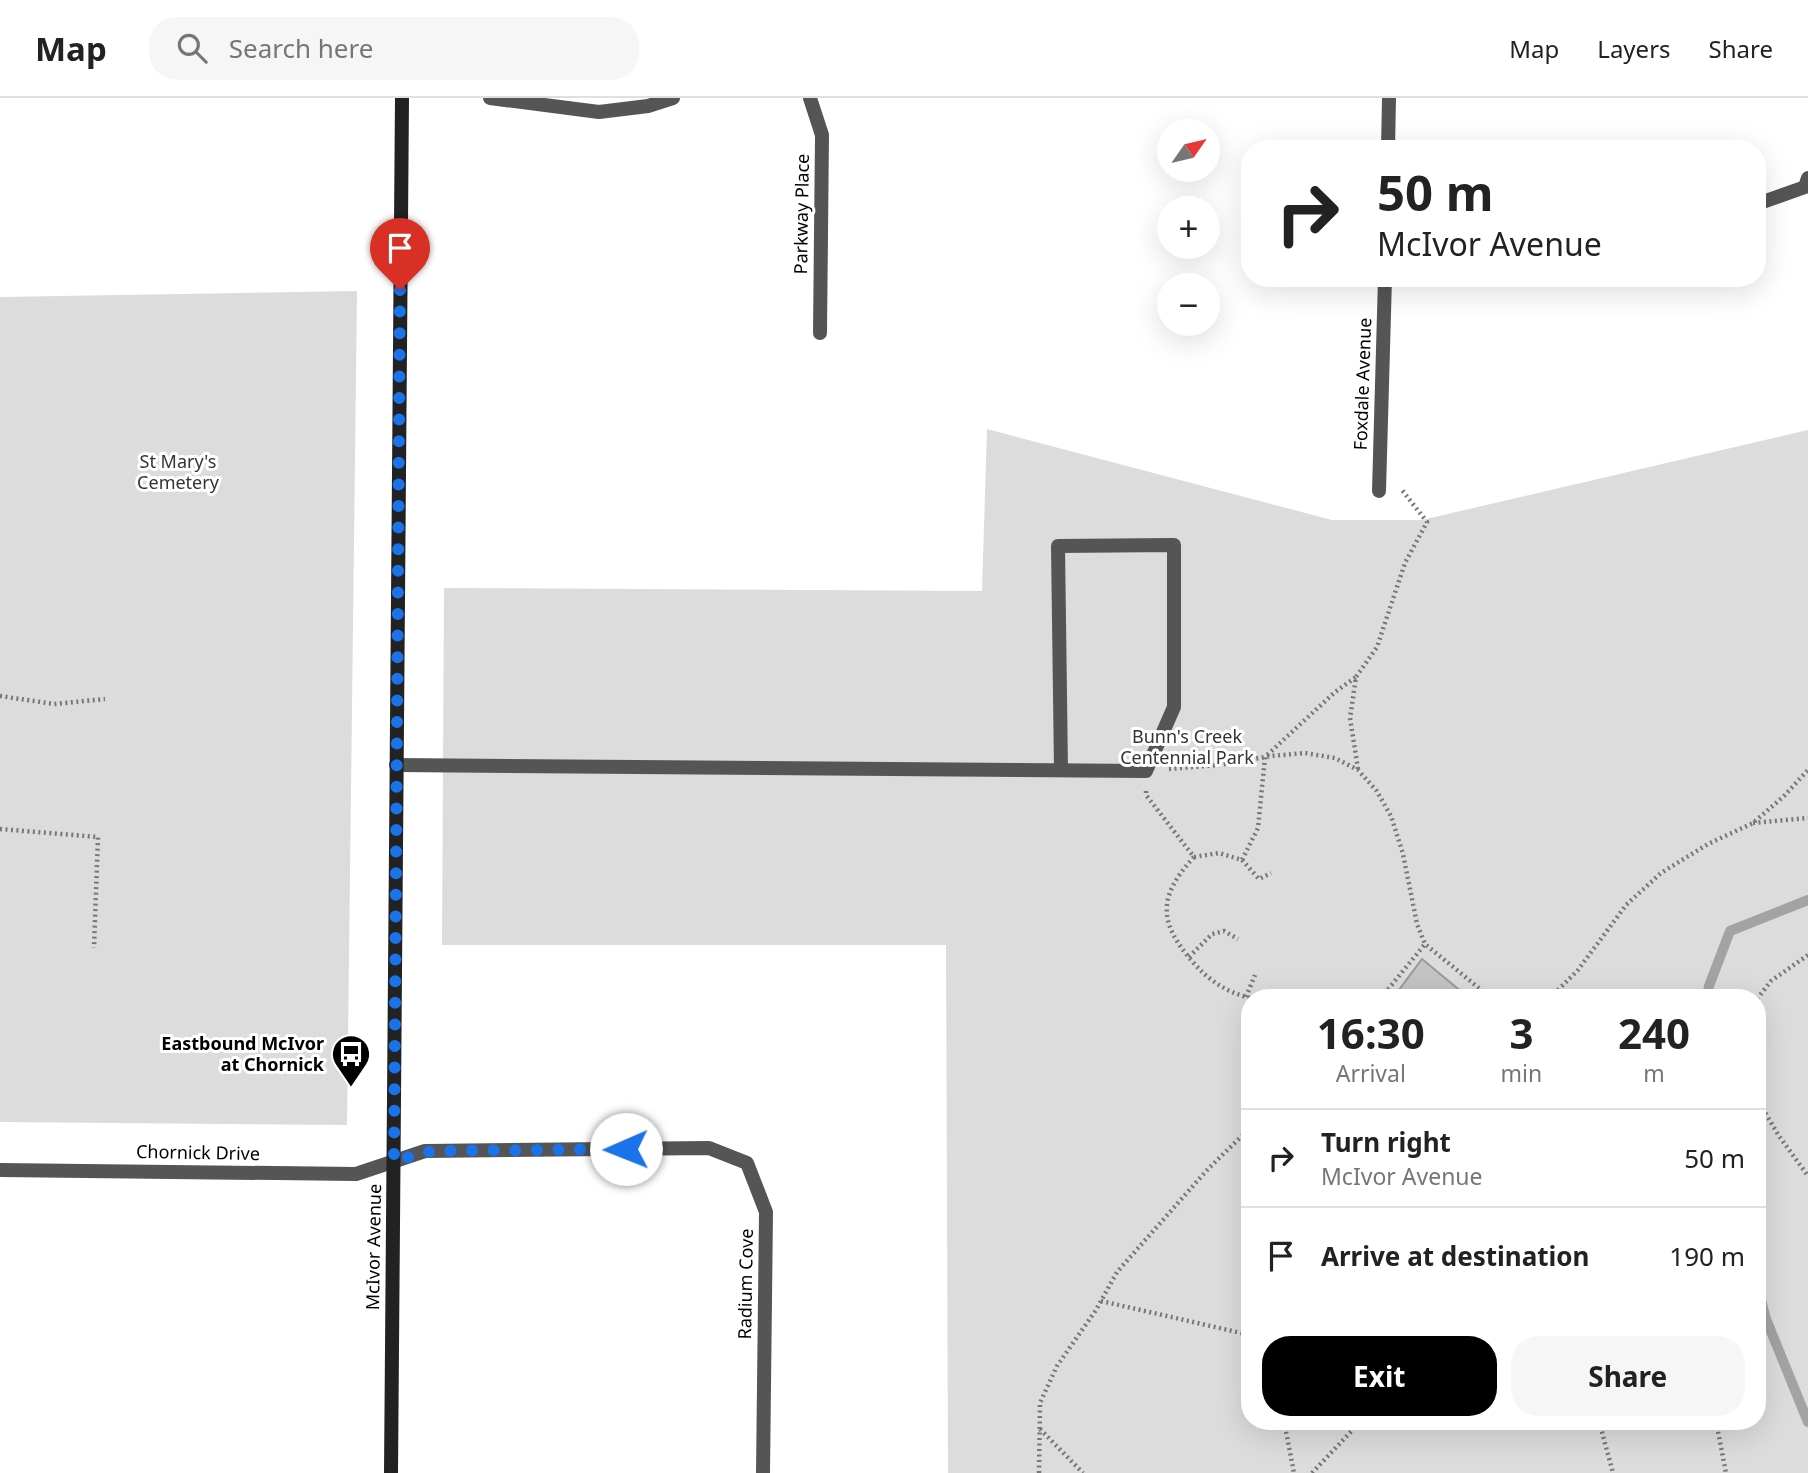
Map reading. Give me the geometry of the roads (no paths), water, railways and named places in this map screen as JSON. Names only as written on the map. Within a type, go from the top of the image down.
[{"type":"street","name":"McIvor Avenue","points":[[391,1473],[402,98]]},
{"type":"street","points":[[491,98],[599,112],[648,106],[673,98]]},
{"type":"street","name":"Parkway Place","points":[[810,98],[822,135],[820,333]]},
{"type":"street","points":[[1388,140],[1389,98]]},
{"type":"street","points":[[1766,201],[1805,187],[1808,178]]},
{"type":"street","name":"Foxdale Avenue","points":[[1379,491],[1385,287]]},
{"type":"street","points":[[396,765],[1146,771],[1174,707],[1174,545],[1058,546],[1061,769]]},
{"type":"street","name":"Radium Cove","points":[[394,1161],[432,1151],[709,1148],[747,1163],[766,1212],[763,1473]]},
{"type":"street","name":"Chornick Drive","points":[[0,1170],[356,1174],[394,1161]]},
{"type":"waterway","points":[[1708,989],[1730,931],[1808,900]]},
{"type":"waterway","points":[[1766,1319],[1808,1422]]},
{"type":"place","name":"Eastbound McIvor at Chornick","points":[[351,1088]]},
{"type":"park label","name":"St Mary's Cemetery","points":[[178,472]]},
{"type":"park label","name":"Bunn's Creek Centennial Park","points":[[1187,747]]}]
